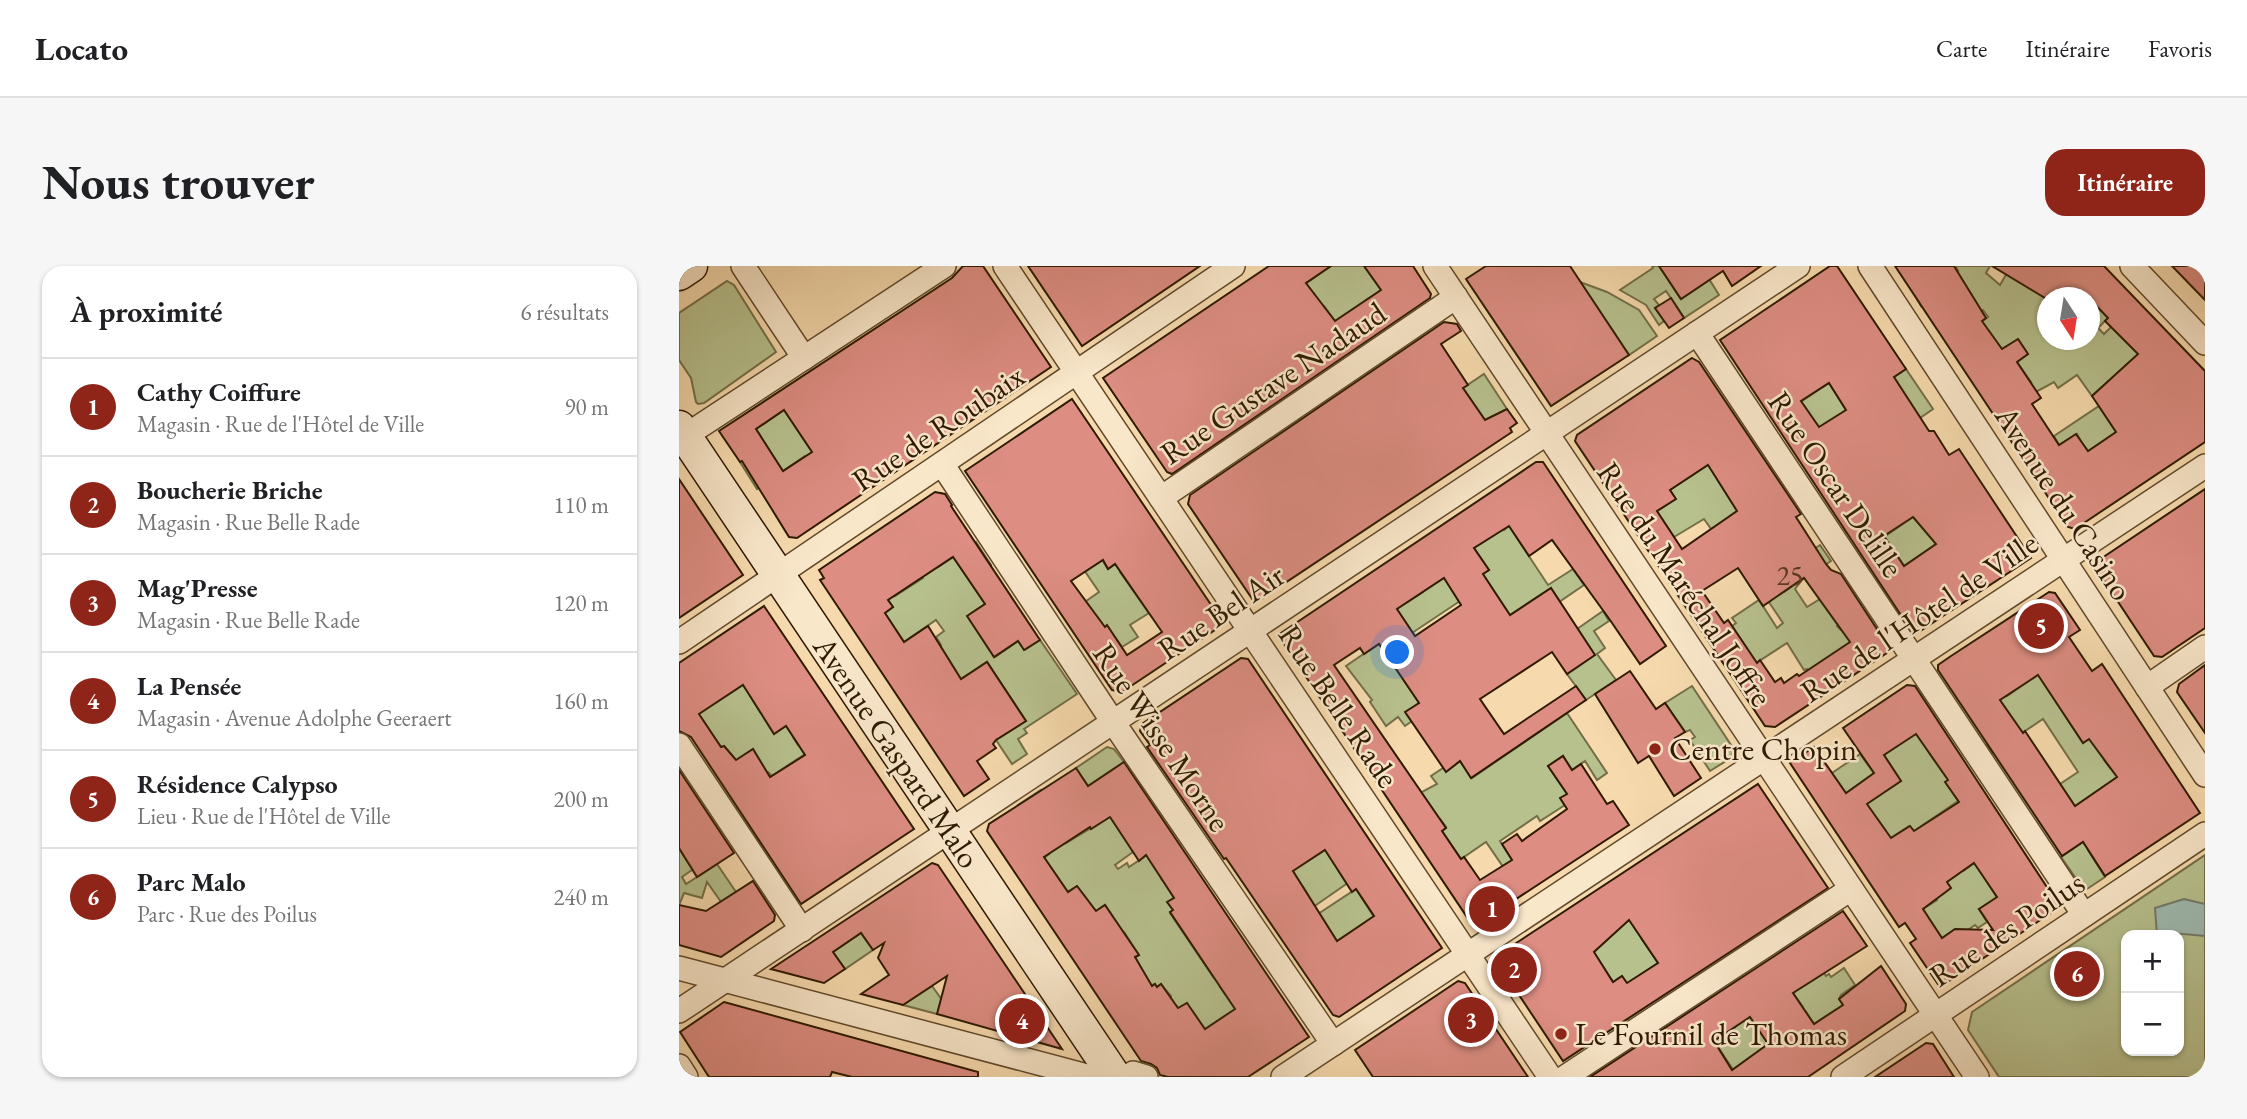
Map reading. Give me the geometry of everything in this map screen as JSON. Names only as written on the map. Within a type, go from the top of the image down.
[{"type":"street","points":[[679,274],[691,266]]},
{"type":"street","points":[[743,266],[804,358]]},
{"type":"street","points":[[681,434],[804,358],[944,266]]},
{"type":"street","name":"Rue Belle Rade","points":[[1005,266],[1551,1077]]},
{"type":"street","name":"Rue de Roubaix","points":[[679,642],[1233,266]]},
{"type":"street","name":"Rue du Maréchal Joffre","points":[[1435,266],[1977,1077]]},
{"type":"street","name":"Rue Bel Air","points":[[679,1011],[1798,266]]},
{"type":"street","name":"Avenue du Casino","points":[[1870,266],[2205,775]]},
{"type":"street","points":[[2133,266],[2205,343]]},
{"type":"street","name":"Rue Gustave Nadaud","points":[[1161,498],[1456,297]]},
{"type":"street","name":"Rue Oscar Delille","points":[[1697,333],[2084,915]]},
{"type":"street","name":"Avenue Gaspard Malo","points":[[681,434],[779,575],[1115,1077]]},
{"type":"street","name":"Rue Wisse Morne","points":[[942,464],[1113,722],[1333,1044]]},
{"type":"street","name":"Rue de l'Hôtel de Ville","points":[[1283,1077],[2205,466]]},
{"type":"street","points":[[2147,687],[2205,647]]},
{"type":"street","points":[[679,745],[801,930]]},
{"type":"street","name":"Rue des Poilus","points":[[1843,1077],[2205,834]]},
{"type":"street","points":[[1565,1077],[1851,889]]},
{"type":"street","points":[[679,968],[1091,1077]]},
{"type":"street","points":[[679,1066],[686,1077]]},
{"type":"street","points":[[1127,1077],[1133,1073],[1146,1077]]},
{"type":"green space","points":[[1331,266],[1364,266],[1381,290],[1335,321],[1324,306],[1296,325],[1281,293],[1308,282]]},
{"type":"green space","points":[[1652,266],[1659,266],[1680,298],[1709,279],[1719,295],[1684,318],[1666,291],[1654,299],[1659,305],[1655,308],[1664,321],[1659,325],[1646,305],[1620,290],[1653,268]]},
{"type":"green space","points":[[1950,266],[1990,266],[1986,273],[2000,285],[2011,266],[2037,289],[2037,350],[2100,350],[2100,330],[2104,334],[2111,327],[2144,349],[2092,396],[2077,375],[2058,388],[2054,382],[2034,393],[2031,382],[2017,362],[2028,354],[2018,339],[2002,349],[1977,325],[1988,317],[1983,310],[1963,323],[1947,289],[1921,306],[1917,299],[1958,271],[1956,267],[1952,269]]},
{"type":"green space","points":[[727,281],[734,285],[776,352],[704,403],[698,404],[691,378],[679,360],[679,313]]},
{"type":"green space","points":[[1580,282],[1607,292],[1639,310],[1657,336],[1629,355]]},
{"type":"green space","points":[[2100,309],[2109,317],[2100,326]]},
{"type":"green space","points":[[1906,369],[1933,409],[1920,418],[1819,427],[1799,403],[1829,383],[1846,410]]},
{"type":"green space","points":[[1484,374],[1507,409],[1485,420],[1463,388]]},
{"type":"green space","points":[[2099,406],[2116,432],[2111,436],[2120,450],[2101,479],[2077,434],[2059,445],[2054,436]]},
{"type":"green space","points":[[784,410],[823,468],[805,456],[757,489],[740,462],[766,445],[756,429]]},
{"type":"green space","points":[[1724,454],[1754,499],[1730,516],[1716,536],[1704,519],[1674,537],[1656,512],[1675,499],[1670,490]]},
{"type":"green space","points":[[1913,517],[1941,541],[1904,566],[1884,537]]},
{"type":"green space","points":[[1497,519],[1504,530],[1509,526],[1548,585],[1573,569],[1584,585],[1559,602],[1510,617],[1463,599],[1385,651],[1425,712],[1405,726],[1398,717],[1386,726],[1370,702],[1372,700],[1346,666],[1381,642],[1388,596],[1406,603],[1423,592],[1443,568],[1454,593],[1489,570],[1474,548],[1489,538]]},
{"type":"green space","points":[[976,542],[991,565],[969,579],[985,604],[970,614],[995,657],[1018,641],[1025,650],[1040,640],[1077,694],[1024,729],[1027,733],[1018,739],[1027,754],[1012,764],[996,740],[1026,721],[987,662],[961,679],[910,667],[941,645],[936,637],[944,631],[936,620],[904,642],[896,630],[892,633],[880,616],[893,607],[886,597],[895,596],[923,578],[901,546],[938,567]]},
{"type":"green space","points":[[1820,545],[1831,561],[1803,579],[1795,589],[1807,607],[1825,596],[1841,623],[1837,626],[1841,630],[1846,627],[1858,644],[1845,653],[1858,672],[1845,681],[1829,657],[1809,673],[1807,669],[1804,670],[1787,643],[1756,663],[1732,626],[1736,623],[1732,618],[1759,600],[1777,628],[1783,623],[1758,586],[1784,592],[1795,584],[1785,568]]},
{"type":"green space","points":[[1099,555],[1108,569],[1121,560],[1120,572],[1149,613],[1130,625],[1138,637],[1122,647],[1107,626],[1099,631],[1082,604],[1099,592],[1078,561]]},
{"type":"green space","points":[[1603,611],[1609,621],[1594,631],[1605,648],[1597,654],[1616,680],[1586,700],[1567,674],[1577,629]]},
{"type":"green space","points":[[731,662],[760,712],[767,708],[771,725],[776,732],[800,717],[807,728],[793,737],[798,745],[802,743],[808,752],[772,776],[768,772],[745,787],[736,760],[724,746],[721,747],[684,693]]},
{"type":"green space","points":[[2038,674],[2083,743],[2107,728],[2121,749],[2104,760],[2110,768],[2129,756],[2100,842],[2088,850],[2105,877],[2087,889],[2082,887],[2061,857],[2084,841],[2048,792],[2078,772],[2043,719],[1992,753],[1987,745],[2006,732],[1996,679],[2007,696]]},
{"type":"green space","points":[[1692,686],[1733,748],[1731,758],[1710,771],[1690,740],[1695,737],[1690,730],[1685,732],[1665,703]]},
{"type":"green space","points":[[1567,713],[1607,773],[1597,780],[1585,761],[1572,770],[1563,756],[1548,766],[1561,785],[1568,781],[1576,792],[1561,798],[1565,805],[1540,821],[1537,816],[1500,841],[1515,864],[1506,871],[1486,842],[1461,859],[1442,831],[1446,827],[1440,819],[1436,821],[1418,794],[1437,784],[1431,776],[1460,761],[1472,778]]},
{"type":"green space","points":[[1915,731],[1934,760],[1951,778],[1946,782],[1958,801],[1914,831],[1909,826],[1886,841],[1886,831],[1878,820],[1865,829],[1866,800],[1883,787],[1886,791],[1901,781],[1874,740]]},
{"type":"green space","points":[[1107,747],[1114,749],[1124,762],[1088,786],[1076,768]]},
{"type":"green space","points":[[1860,754],[1879,780],[1853,788],[1845,798],[1832,773]]},
{"type":"green space","points":[[1041,790],[1070,835],[1064,839],[1066,843],[1116,813],[1133,852],[1115,865],[1118,869],[1127,863],[1129,867],[1150,853],[1162,880],[1178,895],[1168,902],[1173,910],[1170,913],[1214,978],[1223,985],[1220,987],[1225,994],[1273,983],[1204,1035],[1187,1003],[1152,1025],[1171,1000],[1171,996],[1161,984],[1157,987],[1154,984],[1145,990],[1141,968],[1135,957],[1139,955],[1124,932],[1119,934],[1105,905],[1096,911],[1077,886],[1067,892],[1044,858],[1049,854],[1018,805]]},
{"type":"green space","points":[[1290,838],[1306,862],[1328,848],[1352,880],[1306,912],[1297,903],[1308,895],[1303,887],[1291,895]]},
{"type":"green space","points":[[679,848],[687,861],[702,863],[682,877],[686,884],[717,864],[736,892],[721,902],[707,882],[702,898],[684,893],[679,905]]},
{"type":"green space","points":[[1991,851],[1990,877],[1986,880],[2003,907],[1979,909],[1987,922],[1978,928],[1975,925],[1962,934],[1940,939],[1923,909],[1937,900],[1920,854],[1963,871]]},
{"type":"green space","points":[[2205,855],[2205,1077],[1999,1077],[1968,1030],[1972,1012]]},
{"type":"green space","points":[[1356,889],[1374,917],[1337,941],[1318,914]]},
{"type":"green space","points":[[1645,909],[1641,938],[1658,963],[1642,974],[1634,994],[1622,976],[1613,982],[1582,935],[1611,931]]},
{"type":"green space","points":[[861,933],[873,950],[845,969],[833,952]]},
{"type":"green space","points":[[1844,968],[1855,985],[1841,995],[1839,999],[1843,1005],[1814,1024],[1806,1012],[1767,1041],[1778,1058],[1738,1077],[1706,1029],[1735,1027],[1733,1011],[1782,1022],[1803,1007],[1793,993],[1823,971],[1826,976],[1829,974],[1831,977]]},
{"type":"green space","points":[[932,986],[942,1000],[937,1014],[903,1005]]},
{"type":"water","points":[[2184,899],[2205,904],[2205,936],[2184,934],[2184,930],[2157,930],[2155,908]]},
{"type":"building","points":[[963,266],[983,266],[1051,367],[797,538],[789,537],[742,461],[740,462],[719,431],[952,278]],"holes":[[[784,410],[812,452],[783,471],[756,429]]]},
{"type":"building","points":[[1028,266],[1200,266],[1082,346]]},
{"type":"building","points":[[1269,266],[1331,266],[1306,283],[1335,321],[1381,290],[1364,266],[1413,266],[1431,294],[1430,298],[1172,474],[1167,472],[1103,378]]},
{"type":"building","points":[[1486,266],[1570,266],[1629,355],[1551,406],[1466,279]]},
{"type":"building","points":[[1659,266],[1761,266],[1732,286],[1723,271],[1681,299]]},
{"type":"building","points":[[1830,266],[1837,266],[1906,369],[1894,377],[1929,431],[1934,431],[1949,455],[1959,449],[2031,558],[1914,635],[1720,340]],"holes":[[[1829,383],[1846,410],[1819,427],[1801,401]],[[1913,517],[1936,544],[1904,566],[1884,536]]]},
{"type":"building","points":[[1895,266],[1954,266],[1986,318],[1982,321],[2002,349],[2018,339],[2028,354],[2017,362],[2041,398],[2032,404],[2059,445],[2076,434],[2088,451],[2116,432],[2092,396],[2138,354],[2105,321],[2108,318],[2100,310],[2100,287],[2037,287],[2037,293],[1992,266],[2104,266],[2205,371],[2205,442],[2075,529],[2068,527]]},
{"type":"building","points":[[2172,266],[2205,266],[2205,300]]},
{"type":"building","points":[[1671,298],[1684,318],[1669,328],[1655,308]]},
{"type":"building","points":[[1444,322],[1457,324],[1461,331],[1441,344],[1468,385],[1463,388],[1485,420],[1507,409],[1517,423],[1510,428],[1512,432],[1255,603],[1188,504],[1190,495]]},
{"type":"building","points":[[1692,358],[1699,362],[1801,514],[1796,517],[1826,564],[1831,570],[1841,574],[1888,646],[1887,653],[1775,727],[1765,726],[1575,441],[1577,435]],"holes":[[[1708,465],[1737,511],[1682,549],[1657,511],[1676,499],[1670,490]],[[1738,568],[1763,606],[1804,578],[1850,642],[1799,676],[1797,674],[1784,683],[1781,678],[1775,682],[1760,660],[1757,663],[1728,620],[1724,623],[1702,591]]]},
{"type":"building","points":[[1072,399],[1224,624],[1122,692],[1112,690],[965,471]],"holes":[[[1103,560],[1108,569],[1115,564],[1162,632],[1127,655],[1107,625],[1105,627],[1071,581]]]},
{"type":"building","points":[[1536,462],[1543,462],[1666,646],[1640,664],[1552,540],[1529,556],[1509,526],[1474,548],[1489,570],[1483,574],[1510,615],[1551,588],[1595,655],[1567,674],[1552,652],[1480,699],[1504,734],[1576,686],[1586,700],[1471,778],[1460,761],[1446,772],[1405,712],[1419,703],[1379,644],[1364,654],[1360,648],[1334,665],[1446,828],[1442,831],[1461,859],[1464,857],[1480,880],[1512,860],[1502,844],[1517,834],[1522,841],[1567,809],[1560,798],[1567,794],[1548,766],[1563,756],[1572,770],[1581,764],[1607,804],[1613,801],[1629,825],[1478,924],[1471,923],[1278,635]],"holes":[[[1444,578],[1461,605],[1415,636],[1397,609]]]},
{"type":"building","points":[[679,479],[743,575],[679,618]]},
{"type":"building","points":[[2205,489],[2205,628],[2162,657],[2154,656],[2093,564]]},
{"type":"building","points":[[935,492],[945,494],[1040,640],[1024,650],[1018,641],[994,657],[967,616],[985,604],[953,557],[888,600],[893,607],[885,613],[904,642],[928,626],[961,679],[987,662],[1026,721],[996,740],[993,744],[996,748],[977,761],[989,779],[964,796],[820,580],[824,578],[819,570]]},
{"type":"building","points":[[2049,592],[2055,593],[2080,630],[2069,637],[2092,671],[2102,664],[2200,813],[2105,876],[2083,842],[2062,856],[1938,670],[1938,665]],"holes":[[[2038,675],[2083,743],[2089,739],[2117,777],[2075,806],[2025,731],[2023,733],[2000,700]]]},
{"type":"building","points":[[764,606],[914,829],[801,904],[691,737],[679,731],[679,663]],"holes":[[[743,685],[774,734],[786,726],[805,755],[770,777],[753,749],[736,760],[724,746],[721,747],[699,714]]]},
{"type":"building","points":[[1241,658],[1248,659],[1442,948],[1339,1017],[1333,1015],[1147,747],[1150,745],[1140,731],[1142,724]],"holes":[[[1325,850],[1352,892],[1356,889],[1374,916],[1337,941],[1293,871]]]},
{"type":"building","points":[[2205,665],[2205,733],[2177,692],[2179,684]]},
{"type":"building","points":[[1630,671],[1656,709],[1665,703],[1685,732],[1675,738],[1701,778],[1674,796],[1649,756],[1638,763],[1595,694]]},
{"type":"building","points":[[1907,685],[1915,686],[2060,907],[1940,987],[1910,943],[1916,939],[1905,923],[1899,927],[1790,763],[1814,747],[1846,793],[1874,773],[1843,728]],"holes":[[[1916,734],[1948,780],[1945,782],[1959,802],[1914,831],[1910,826],[1891,838],[1867,804],[1901,781],[1884,755]],[[1974,863],[1997,897],[1979,909],[1993,930],[1955,929],[1942,938],[1923,909],[1951,888],[1947,882]]]},
{"type":"building","points":[[1124,762],[1309,1037],[1248,1077],[1168,1077],[1160,1075],[1157,1068],[1151,1064],[1141,1061],[987,831],[989,824],[1076,768],[1088,786]],"holes":[[[1110,817],[1139,861],[1146,855],[1174,898],[1167,902],[1173,910],[1170,912],[1235,1009],[1205,1029],[1187,1003],[1178,1008],[1161,984],[1152,986],[1135,957],[1139,955],[1105,905],[1096,911],[1077,886],[1068,892],[1044,857]]]},
{"type":"building","points":[[679,770],[734,853],[697,877],[679,848]]},
{"type":"building","points":[[1758,784],[1828,888],[1563,1061],[1497,962],[1498,955]],"holes":[[[1629,920],[1658,963],[1627,983],[1622,976],[1613,982],[1594,952]]]},
{"type":"building","points":[[932,863],[938,865],[1062,1049],[937,1014],[947,976],[903,1005],[861,994],[889,975],[878,958],[884,943],[873,950],[861,933],[833,952],[845,969],[824,983],[771,969]]},
{"type":"building","points":[[753,881],[775,915],[774,921],[721,957],[679,945],[679,905],[706,911]]},
{"type":"building","points":[[1843,911],[1867,946],[1793,993],[1814,1024],[1843,1005],[1839,999],[1881,966],[1906,1004],[1905,1011],[1808,1077],[1590,1077]],"holes":[[[1750,1017],[1768,1044],[1732,1070],[1714,1041]]]},
{"type":"building","points":[[1458,981],[1465,983],[1528,1077],[1373,1077],[1355,1050]]},
{"type":"building","points":[[724,1002],[978,1072],[978,1077],[852,1077],[832,1072],[830,1077],[709,1077],[680,1032]]},
{"type":"building","points":[[1926,1043],[1933,1044],[1954,1077],[1875,1077]]},
{"type":"place","name":"Résidence Calypso","points":[[2041,626]]},
{"type":"place","name":"Centre Chopin","points":[[1655,749]]},
{"type":"place","name":"Cathy Coiffure","points":[[1492,909]]},
{"type":"place","name":"Boucherie Briche","points":[[1514,970]]},
{"type":"place","name":"Parc Malo","points":[[2077,974]]},
{"type":"place","name":"Mag'Presse","points":[[1471,1020]]},
{"type":"place","name":"La Pensée","points":[[1022,1021]]},
{"type":"place","name":"Le Fournil de Thomas","points":[[1561,1034]]}]
